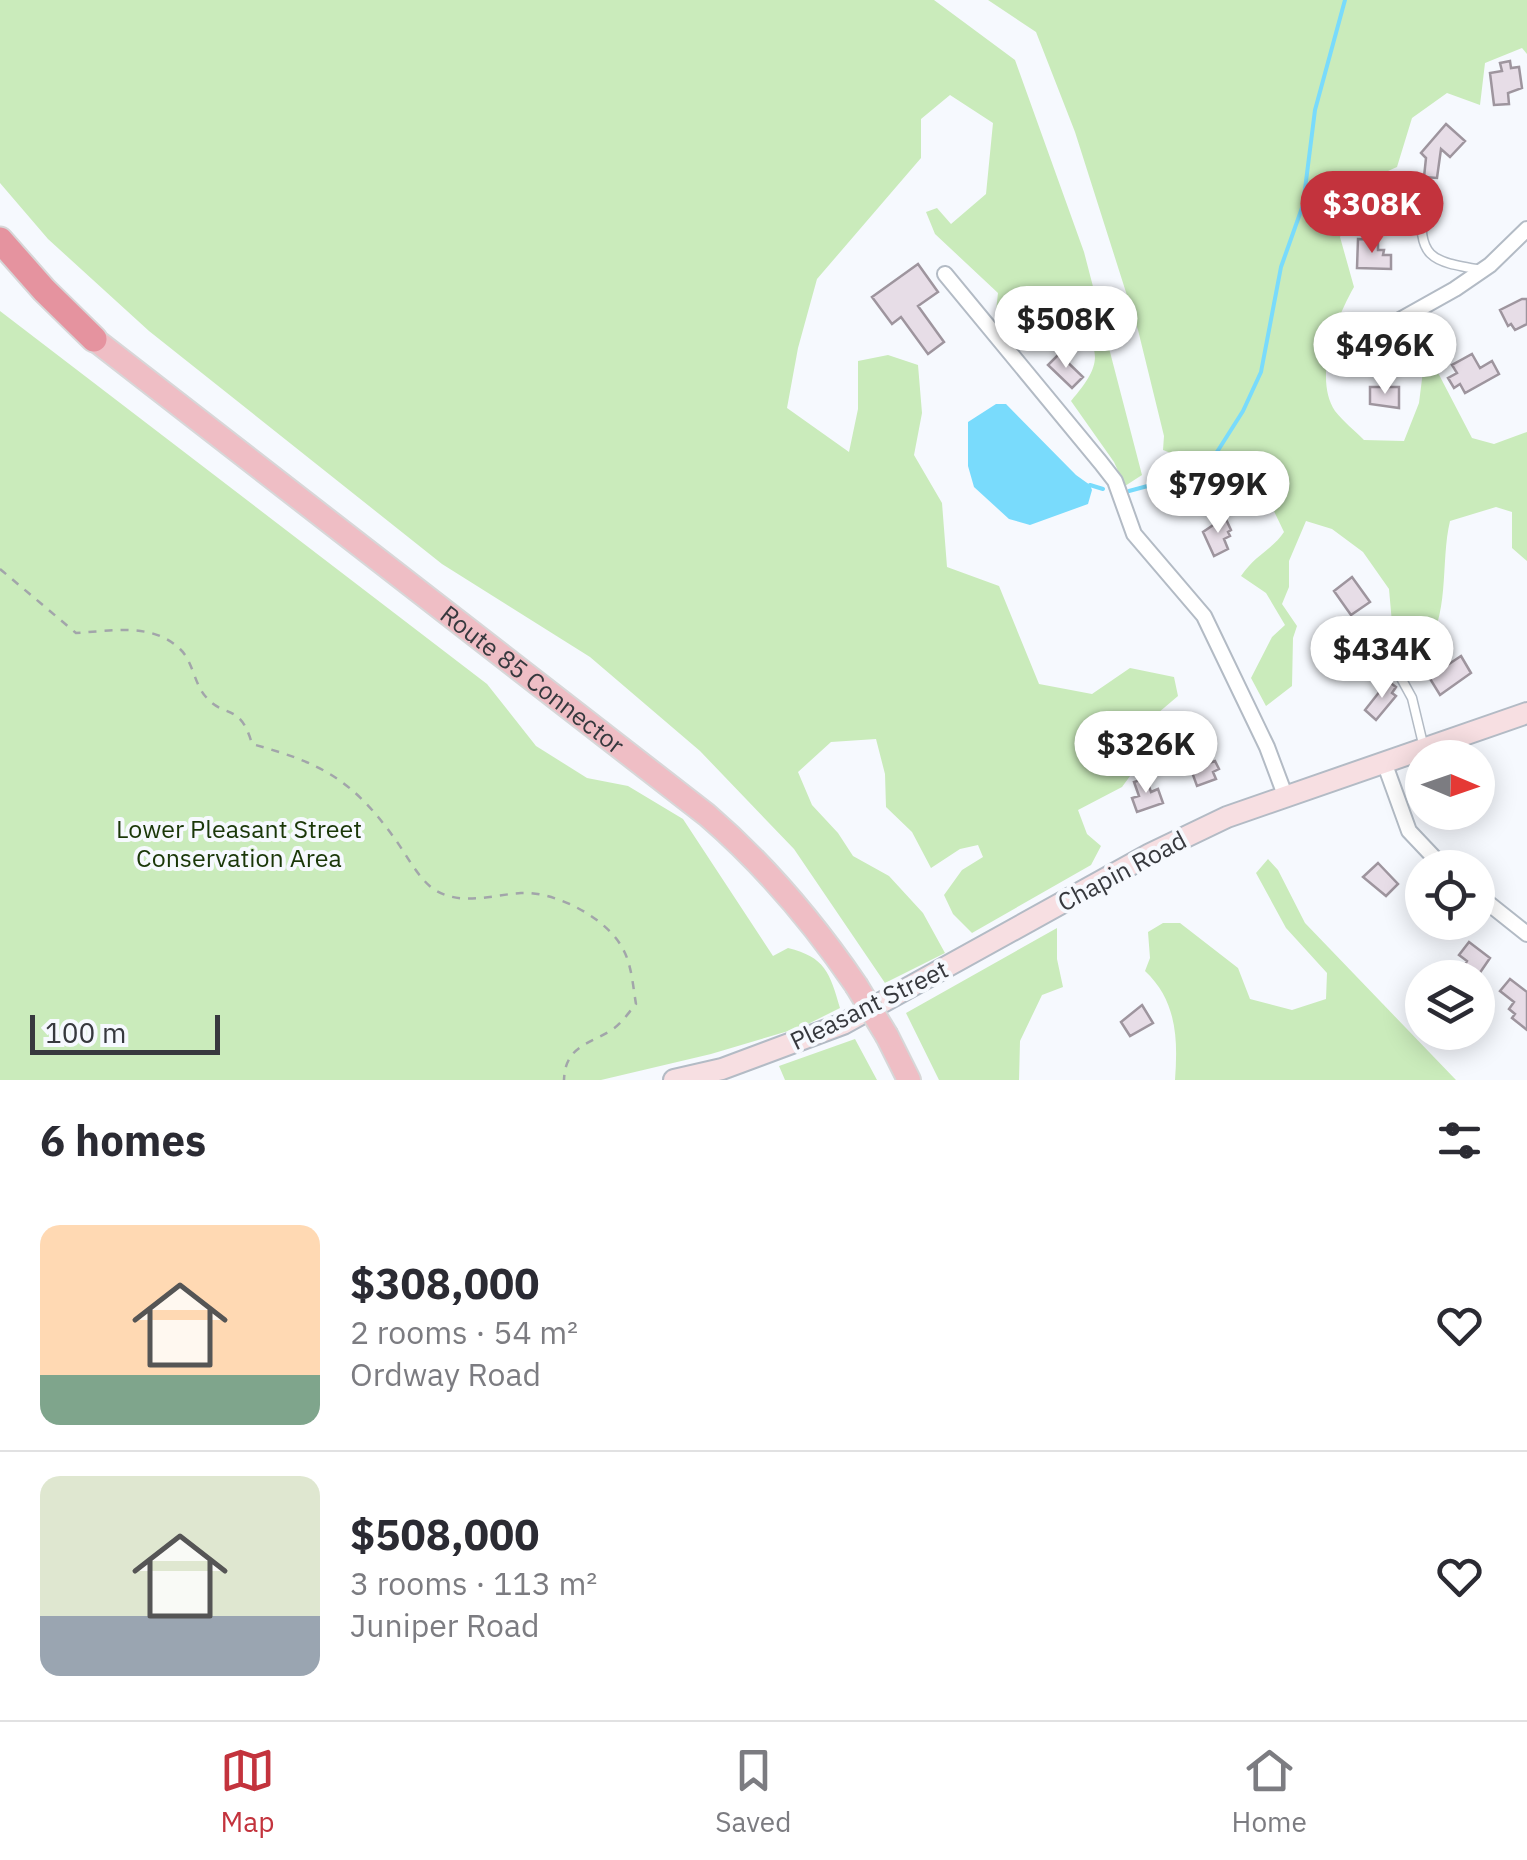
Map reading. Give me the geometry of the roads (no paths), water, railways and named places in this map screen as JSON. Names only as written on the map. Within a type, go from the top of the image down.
[{"type":"highway","name":"Route 85 Connector","points":[[0,240],[94,340]]},
{"type":"highway","name":"Route 85 Connector","points":[[0,269],[94,340]]},
{"type":"main road","name":"Route 85 Connector","points":[[94,340],[707,815],[776,881],[823,937],[887,1036],[909,1080]]},
{"type":"street","points":[[1364,340],[1408,318],[1482,270],[1527,229]]},
{"type":"street","points":[[945,274],[1101,462],[1115,481],[1134,534],[1204,616],[1267,747],[1284,795]]},
{"type":"street","name":"Chapin Road","points":[[1448,740],[1527,713]]},
{"type":"street","name":"Chapin Road","points":[[1002,936],[1175,841],[1284,795],[1405,755]]},
{"type":"street","points":[[1384,762],[1409,830],[1427,850]]},
{"type":"street","points":[[1495,909],[1527,934]]},
{"type":"street","name":"Pleasant Street","points":[[674,1080],[722,1069],[844,1024],[1002,936]]},
{"type":"lane","points":[[1422,200],[1420,225],[1429,253],[1441,262],[1482,270]]},
{"type":"lane","points":[[1372,625],[1412,698],[1422,740]]},
{"type":"water","points":[[996,404],[1006,404],[1090,485],[1088,504],[1030,525],[1009,519],[974,487],[968,466],[968,422]]},
{"type":"waterway","points":[[1129,491],[1181,477],[1217,452],[1243,411],[1261,372],[1281,267],[1303,205],[1315,110],[1345,0]]},
{"type":"waterway","points":[[1090,485],[1103,489]]},
{"type":"park label","name":"Lower Pleasant Street Conservation Area","points":[[239,844]]}]
